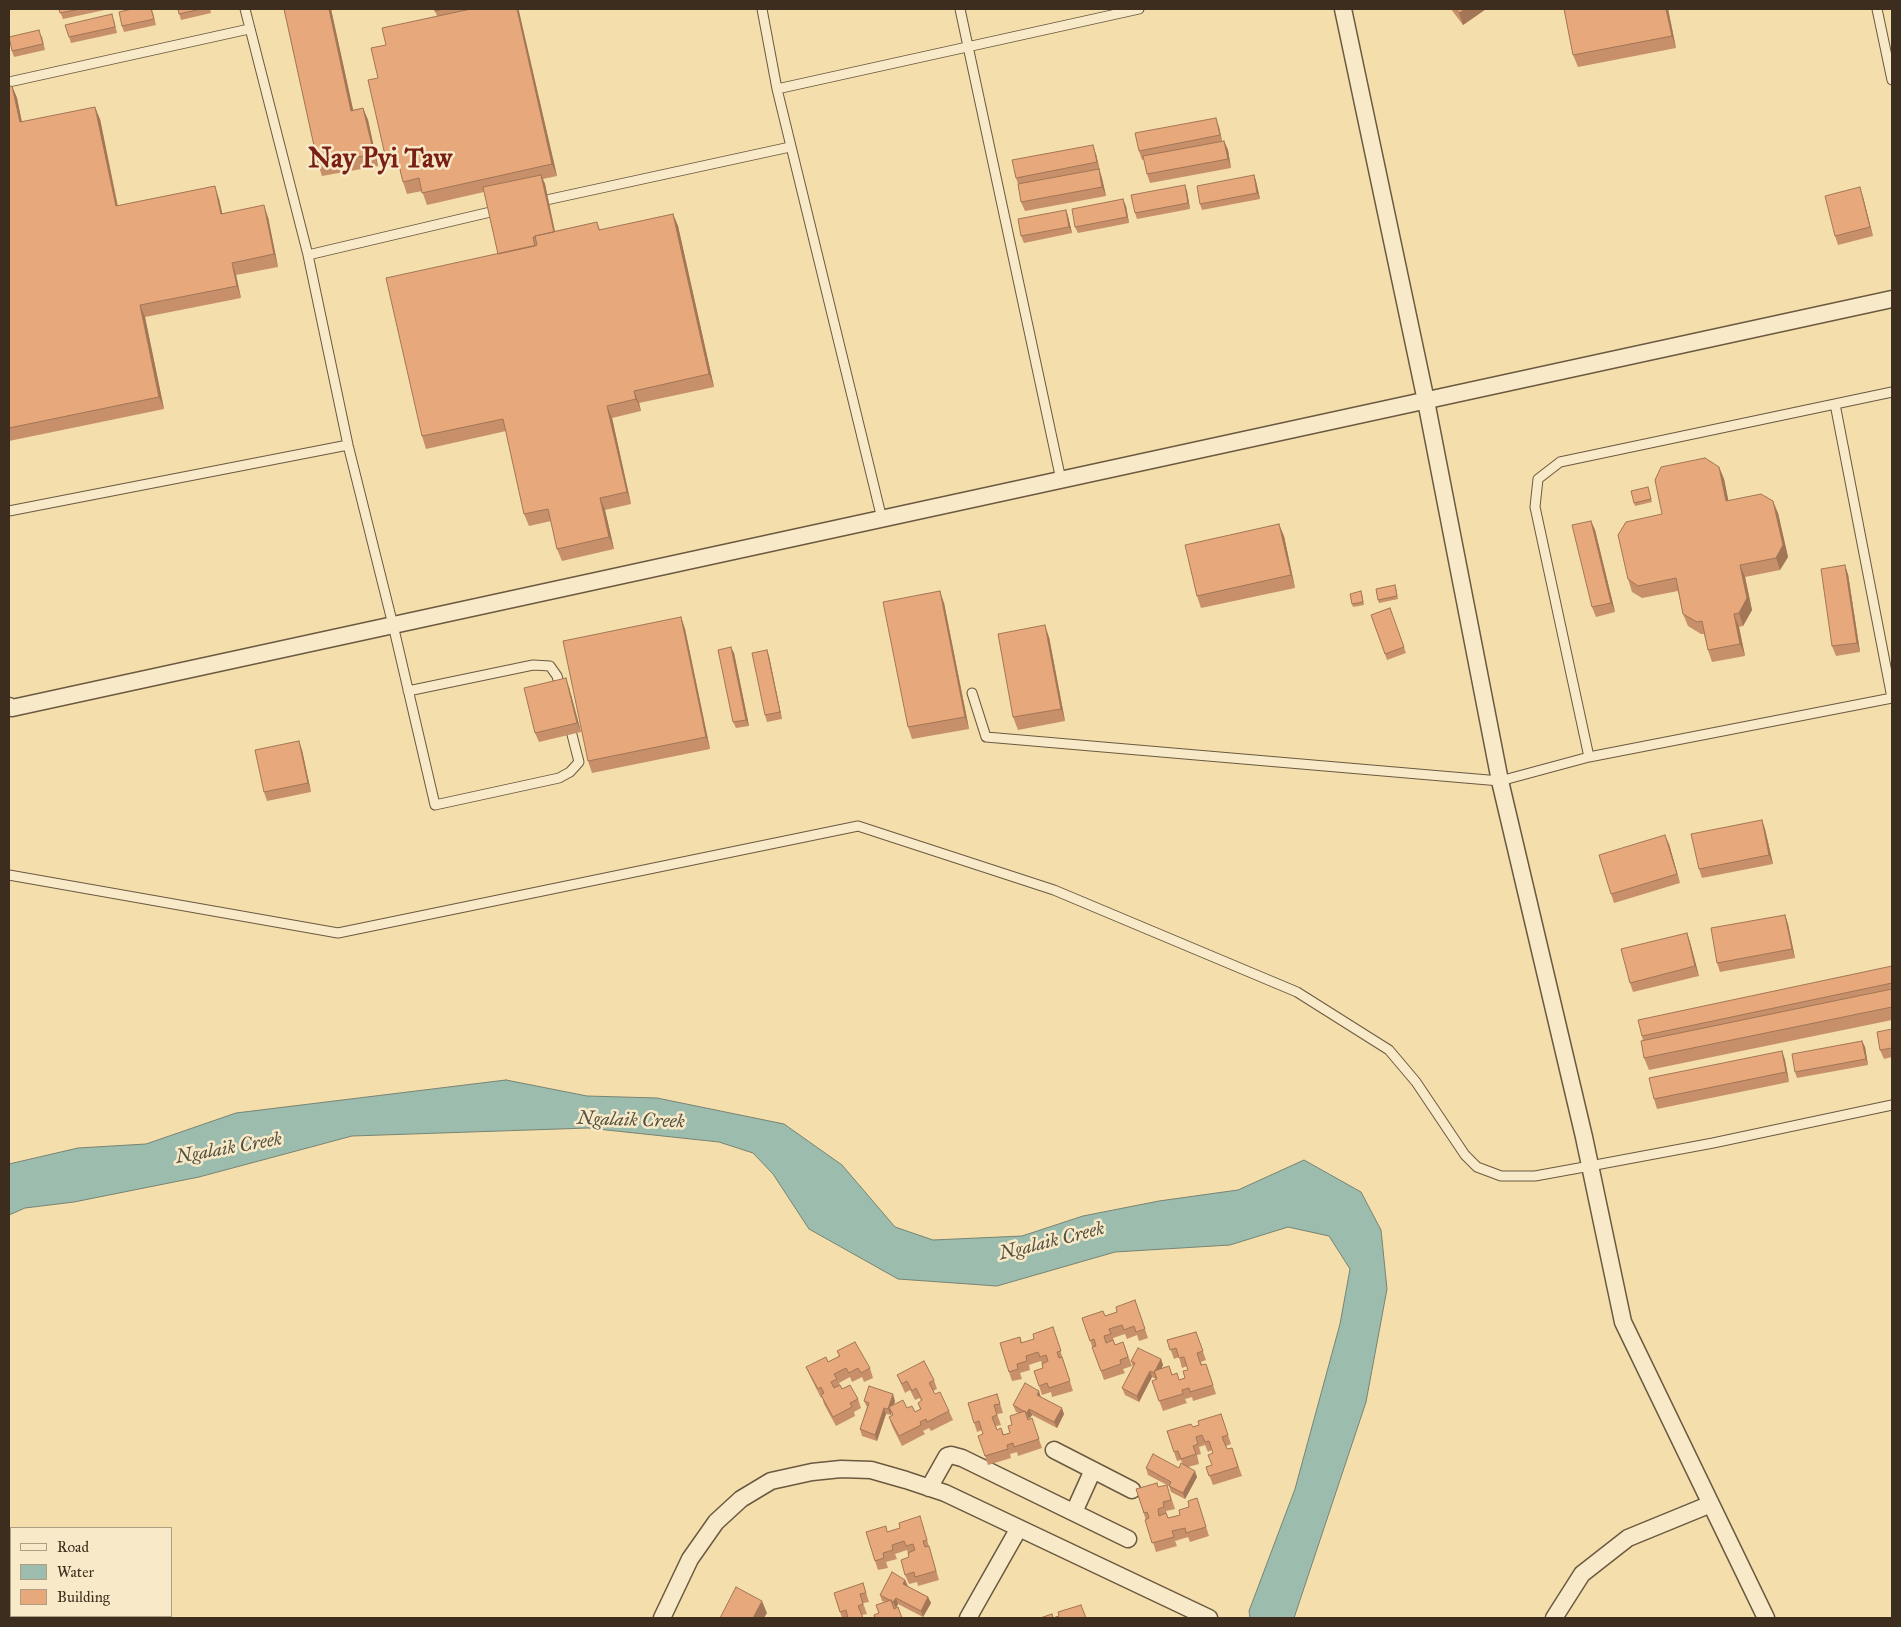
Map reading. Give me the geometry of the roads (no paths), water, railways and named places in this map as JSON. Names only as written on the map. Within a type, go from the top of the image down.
[{"type":"street","points":[[1343,9],[1426,401],[1500,781],[1590,1166],[1623,1322],[1766,1618]]},
{"type":"street","points":[[9,706],[12,708],[393,626],[1892,299]]},
{"type":"street","points":[[1054,1450],[1132,1490]]},
{"type":"street","points":[[929,1488],[947,1456],[951,1455],[962,1458],[1128,1539]]},
{"type":"street","points":[[662,1618],[690,1559],[716,1522],[741,1499],[771,1481],[812,1472],[841,1469],[871,1470],[944,1493],[1209,1618]]},
{"type":"street","points":[[1074,1512],[1093,1470]]},
{"type":"street","points":[[1554,1618],[1582,1574],[1628,1538],[1711,1504]]},
{"type":"street","points":[[968,1618],[1019,1528]]},
{"type":"lane","points":[[245,9],[308,255],[348,445],[393,626],[408,691],[436,805],[559,778],[570,772],[579,762],[557,676],[550,666],[533,665],[408,691]]},
{"type":"lane","points":[[762,9],[790,147],[882,519]]},
{"type":"lane","points":[[960,9],[1061,480]]},
{"type":"lane","points":[[778,89],[1139,9]]},
{"type":"lane","points":[[1877,9],[1892,80]]},
{"type":"lane","points":[[9,82],[249,29]]},
{"type":"lane","points":[[532,203],[790,147]]},
{"type":"lane","points":[[308,255],[505,209]]},
{"type":"lane","points":[[1589,757],[1535,507],[1538,479],[1560,462],[1892,392]]},
{"type":"lane","points":[[972,693],[986,738],[1500,781],[1589,757],[1892,698],[1835,404]]},
{"type":"lane","points":[[9,511],[348,445]]},
{"type":"lane","points":[[9,875],[338,933],[858,826],[1054,890],[1297,992],[1389,1050],[1416,1082],[1465,1155],[1477,1167],[1501,1176],[1535,1176],[1713,1143],[1892,1105]]},
{"type":"water","name":"Ngalaik Creek","points":[[506,1080],[587,1096],[657,1098],[784,1124],[842,1165],[895,1227],[933,1240],[1022,1236],[1083,1216],[1159,1201],[1238,1190],[1304,1160],[1361,1192],[1381,1230],[1387,1289],[1366,1402],[1294,1618],[1250,1618],[1249,1611],[1295,1489],[1340,1324],[1350,1269],[1329,1236],[1288,1227],[1230,1245],[1115,1252],[997,1286],[898,1279],[809,1229],[773,1174],[753,1153],[719,1142],[588,1128],[352,1136],[199,1177],[74,1202],[25,1208],[9,1215],[9,1164],[78,1148],[146,1144],[236,1113]]},
{"type":"district","name":"Nay Pyi Taw","points":[[380,160]]}]
